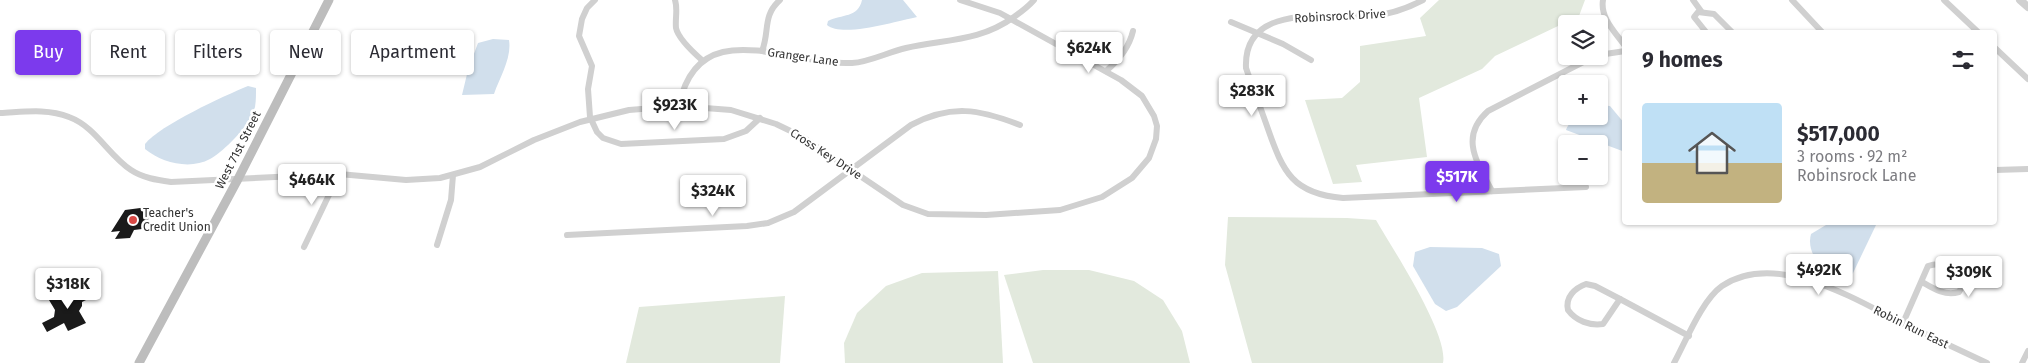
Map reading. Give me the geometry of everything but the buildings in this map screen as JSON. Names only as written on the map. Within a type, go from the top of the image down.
[{"type":"main road","name":"West 71st Street","points":[[139,363],[238,179],[329,0]]},
{"type":"street","points":[[595,0],[584,12],[579,33],[592,63],[588,99],[594,129],[600,138],[608,142],[621,144],[724,139],[746,131],[760,118]]},
{"type":"street","points":[[675,0],[678,7],[676,29],[692,52],[704,61]]},
{"type":"street","points":[[762,50],[768,35],[766,18],[771,8],[780,0]]},
{"type":"street","points":[[960,0],[997,11],[1106,71],[1124,54],[1130,44],[1133,31]]},
{"type":"street","name":"Granger Lane","points":[[679,106],[688,78],[704,61],[729,51],[762,50],[852,63],[908,48],[980,36],[996,29],[1030,5],[1034,0]]},
{"type":"street","name":"Robinsrock Drive","points":[[1258,33],[1269,24],[1282,19],[1391,13],[1410,8],[1423,0]]},
{"type":"street","points":[[1603,0],[1601,4],[1602,12],[1622,42]]},
{"type":"street","points":[[1693,0],[1702,11]]},
{"type":"street","points":[[1792,0],[1820,30]]},
{"type":"street","points":[[1944,0],[1976,30]]},
{"type":"street","points":[[2020,0],[2028,8]]},
{"type":"street","points":[[1704,30],[1694,17],[1696,13],[1702,11],[1710,12],[1719,17],[1730,30]]},
{"type":"street","points":[[1231,22],[1283,44],[1311,60]]},
{"type":"street","points":[[1258,33],[1249,44],[1246,54],[1247,73],[1279,161],[1287,175],[1306,189],[1324,196],[1340,198],[1586,185]]},
{"type":"street","points":[[1997,50],[2028,79]]},
{"type":"street","points":[[1608,54],[1622,51]]},
{"type":"street","points":[[1492,191],[1476,156],[1472,142],[1471,135],[1476,122],[1488,111],[1577,65]]},
{"type":"street","name":"Cross Key Drive","points":[[0,113],[44,112],[74,118],[86,126],[128,170],[147,178],[174,182],[339,174],[409,180],[453,175],[480,167],[548,134],[592,119],[636,109],[679,106],[717,108],[760,118],[801,136],[903,206],[924,214],[940,216],[986,215],[1049,212],[1086,204],[1117,189],[1142,167],[1155,144],[1157,126],[1146,100],[1134,88],[1106,71]]},
{"type":"street","points":[[567,235],[764,224],[794,212],[911,125],[935,114],[959,110],[977,111],[1020,125]]},
{"type":"street","points":[[1997,170],[2028,169]]},
{"type":"street","points":[[304,247],[339,174]]},
{"type":"street","points":[[436,245],[451,200],[453,175]]},
{"type":"street","points":[[1903,323],[1928,266],[1944,264],[1955,270],[1964,283],[1959,292],[1952,294],[1945,293],[1922,282]]},
{"type":"street","name":"Robin Run East","points":[[1674,363],[1716,290],[1735,279],[1756,274],[1780,275],[1812,281],[1987,363]]},
{"type":"street","points":[[1620,299],[1604,323],[1599,325],[1590,324],[1574,316],[1567,305],[1577,287],[1582,284],[1594,286],[1620,299],[1689,336]]},
{"type":"street","points":[[2022,363],[2028,351]]},
{"type":"shaded area","points":[[1439,0],[1585,0],[1579,15],[1558,15],[1558,26],[1495,56],[1482,69],[1419,98],[1427,157],[1356,165],[1362,182],[1333,184],[1305,100],[1342,98],[1360,82],[1360,46],[1426,36],[1420,18]]},
{"type":"shaded area","points":[[1228,217],[1376,220],[1429,312],[1442,350],[1443,363],[1252,363],[1225,265]]},
{"type":"shaded area","points":[[1043,270],[1089,270],[1134,281],[1163,300],[1182,331],[1190,363],[1033,363],[1004,275]]},
{"type":"shaded area","points":[[998,271],[1003,363],[845,363],[844,343],[857,313],[886,286],[922,273]]},
{"type":"shaded area","points":[[785,296],[780,363],[626,363],[639,307]]},
{"type":"water","points":[[862,0],[903,0],[917,17],[857,29],[834,29],[827,25],[828,21],[853,13],[860,6]]},
{"type":"water","points":[[493,39],[509,40],[507,61],[494,94],[462,95],[467,75],[474,75],[474,54],[478,43]]},
{"type":"water","points":[[248,86],[256,88],[255,107],[252,116],[237,136],[223,150],[210,159],[194,164],[176,163],[160,158],[145,149],[145,144],[164,128]]},
{"type":"water","points":[[1608,106],[1610,106],[1622,120],[1622,151],[1608,146],[1608,135],[1579,135],[1566,130],[1568,125],[1608,125]]},
{"type":"water","points":[[1826,225],[1876,225],[1853,273],[1848,279],[1825,269],[1819,263],[1811,250],[1811,234]]},
{"type":"water","points":[[1430,247],[1482,248],[1499,254],[1501,266],[1457,307],[1446,311],[1435,304],[1413,266],[1415,252]]},
{"type":"place","name":"Teacher's Credit Union","points":[[133,220]]}]
